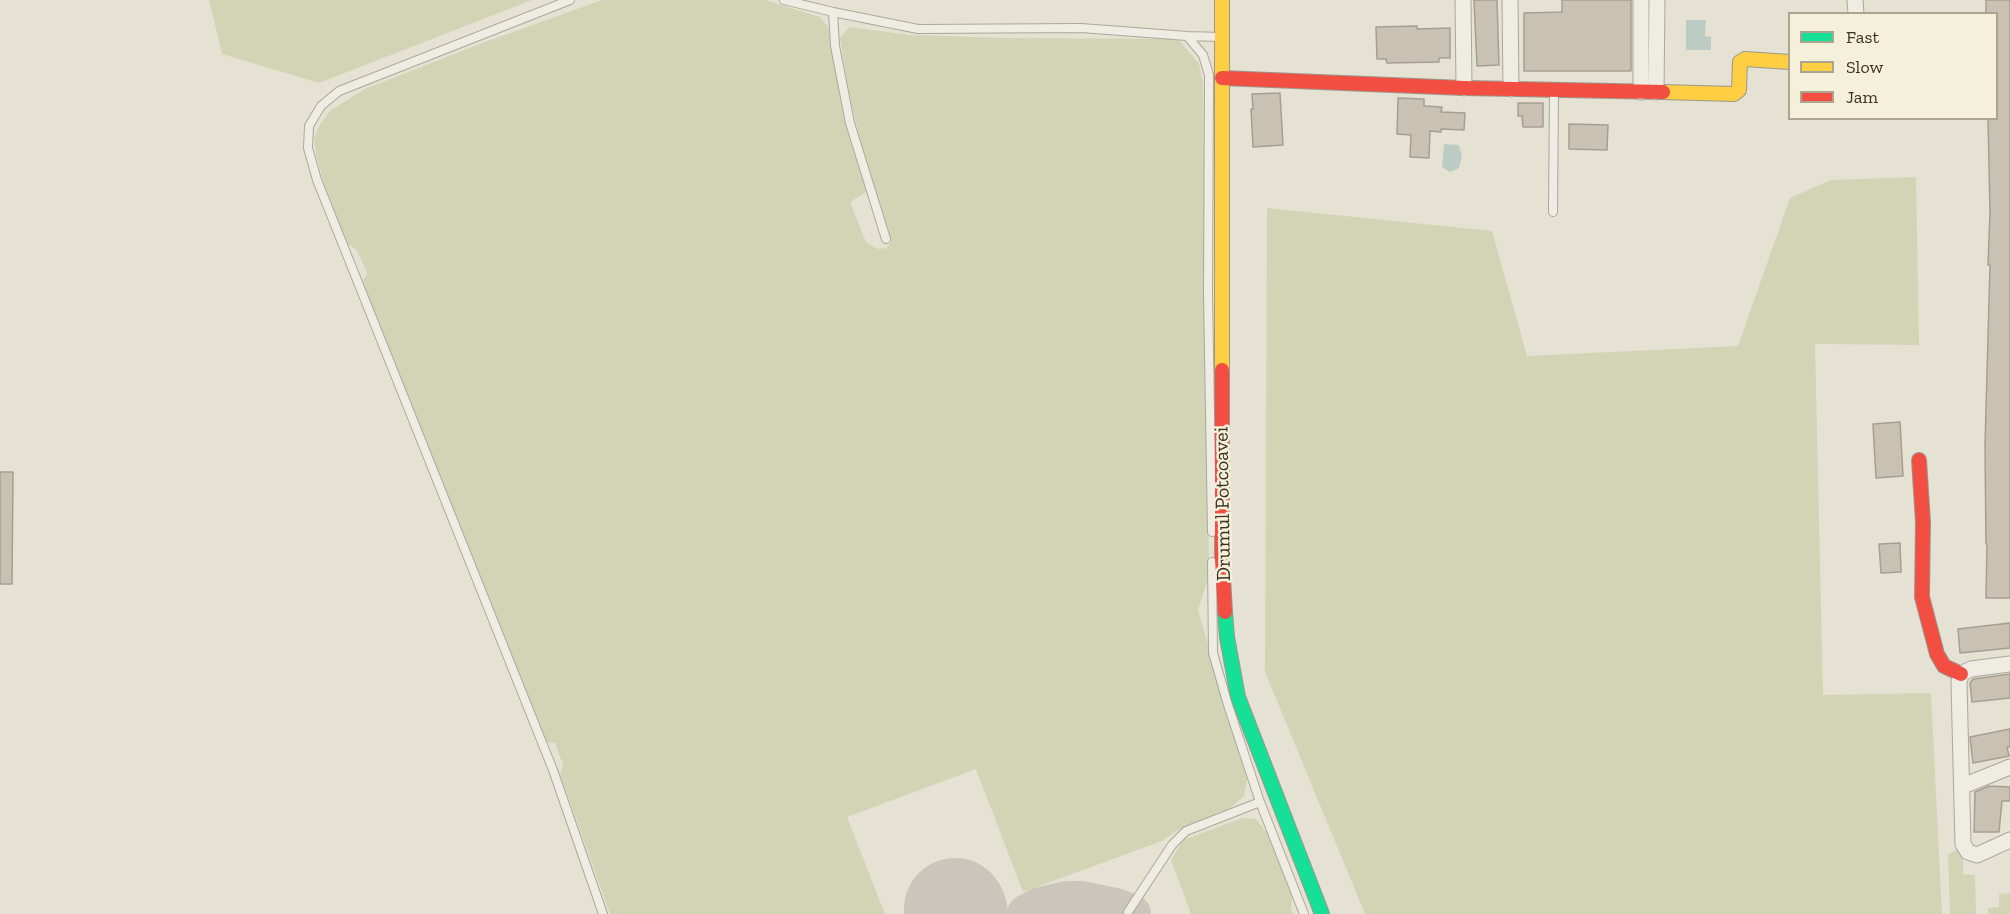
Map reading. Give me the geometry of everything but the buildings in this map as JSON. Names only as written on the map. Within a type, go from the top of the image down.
[{"type":"street","name":"Drumul Potcoavei","points":[[1222,0],[1222,559],[1227,637],[1238,697],[1322,914]]},
{"type":"street","points":[[1463,0],[1464,88]]},
{"type":"street","points":[[1510,0],[1511,89]]},
{"type":"street","points":[[1641,0],[1648,92]]},
{"type":"street","points":[[1648,92],[1657,0]]},
{"type":"street","points":[[1222,78],[1464,88],[1734,94],[1739,90],[1740,62],[1745,58],[1788,62]]},
{"type":"street","points":[[1919,460],[1923,522],[1922,597],[1937,654],[1944,666],[1961,674]]},
{"type":"street","points":[[1961,674],[1971,669],[2010,664]]},
{"type":"street","points":[[1961,674],[1959,683],[1963,844],[1968,852],[1977,855],[2010,840]]},
{"type":"street","points":[[1963,786],[2010,767]]},
{"type":"lane","points":[[570,0],[339,91],[321,106],[309,126],[308,148],[317,180],[553,770],[603,914]]},
{"type":"lane","points":[[784,0],[918,29],[1081,28],[1222,37]]},
{"type":"lane","points":[[833,12],[835,46],[850,123],[886,239]]},
{"type":"lane","points":[[1187,36],[1203,55],[1209,75],[1208,294],[1212,540]]},
{"type":"lane","points":[[1553,212],[1554,90]]},
{"type":"lane","points":[[1212,552],[1214,653],[1228,705],[1260,802],[1304,914]]},
{"type":"lane","points":[[1128,912],[1172,845],[1186,831],[1260,802]]},
{"type":"green space","points":[[209,0],[532,0],[319,83],[222,54]]},
{"type":"green space","points":[[602,0],[765,0],[820,17],[828,27],[845,119],[866,192],[850,202],[866,242],[878,249],[887,248],[891,242],[868,176],[848,88],[840,38],[849,27],[911,35],[1178,39],[1199,64],[1203,83],[1209,576],[1198,610],[1247,779],[1244,796],[1230,808],[1178,830],[1162,841],[1023,892],[976,769],[847,817],[885,914],[610,914],[560,774],[563,765],[555,743],[546,742],[362,284],[367,273],[357,250],[346,243],[324,184],[314,138],[319,126],[331,110],[365,89],[477,45]]},
{"type":"green space","points":[[1916,177],[1919,345],[1815,344],[1823,695],[1931,693],[1942,914],[1365,914],[1265,672],[1267,208],[1492,231],[1527,356],[1738,346],[1790,198],[1831,180]]},
{"type":"green space","points":[[1243,818],[1256,819],[1268,834],[1292,895],[1293,914],[1191,914],[1171,860],[1183,840]]},
{"type":"green space","points":[[1958,849],[1963,859],[1963,874],[1975,875],[1976,914],[1950,914],[1948,854]]},
{"type":"green space","points":[[2010,893],[2010,914],[1988,914],[1988,908],[1999,907],[1999,894]]},
{"type":"shaded area","points":[[1686,20],[1706,20],[1705,36],[1711,37],[1711,50],[1686,50]]},
{"type":"shaded area","points":[[1444,144],[1459,145],[1462,157],[1459,168],[1450,172],[1442,167]]},
{"type":"taxiway","points":[[1027,914],[1040,907],[1067,901],[1082,901],[1116,908],[1131,914]]},
{"type":"runway","points":[[955,909],[957,914]]},
{"type":"traffic: fast","points":[[1225,612],[1227,637],[1238,697],[1322,914]]},
{"type":"traffic: slow","points":[[1222,0],[1222,370]]},
{"type":"traffic: slow","points":[[1663,92],[1734,94],[1739,90],[1740,62],[1745,59],[1788,62]]},
{"type":"traffic: jam","points":[[1222,78],[1464,88],[1663,92]]},
{"type":"traffic: jam","points":[[1222,370],[1222,559],[1225,612]]},
{"type":"traffic: jam","points":[[1919,460],[1923,522],[1922,597],[1937,654],[1944,666],[1961,674]]}]
